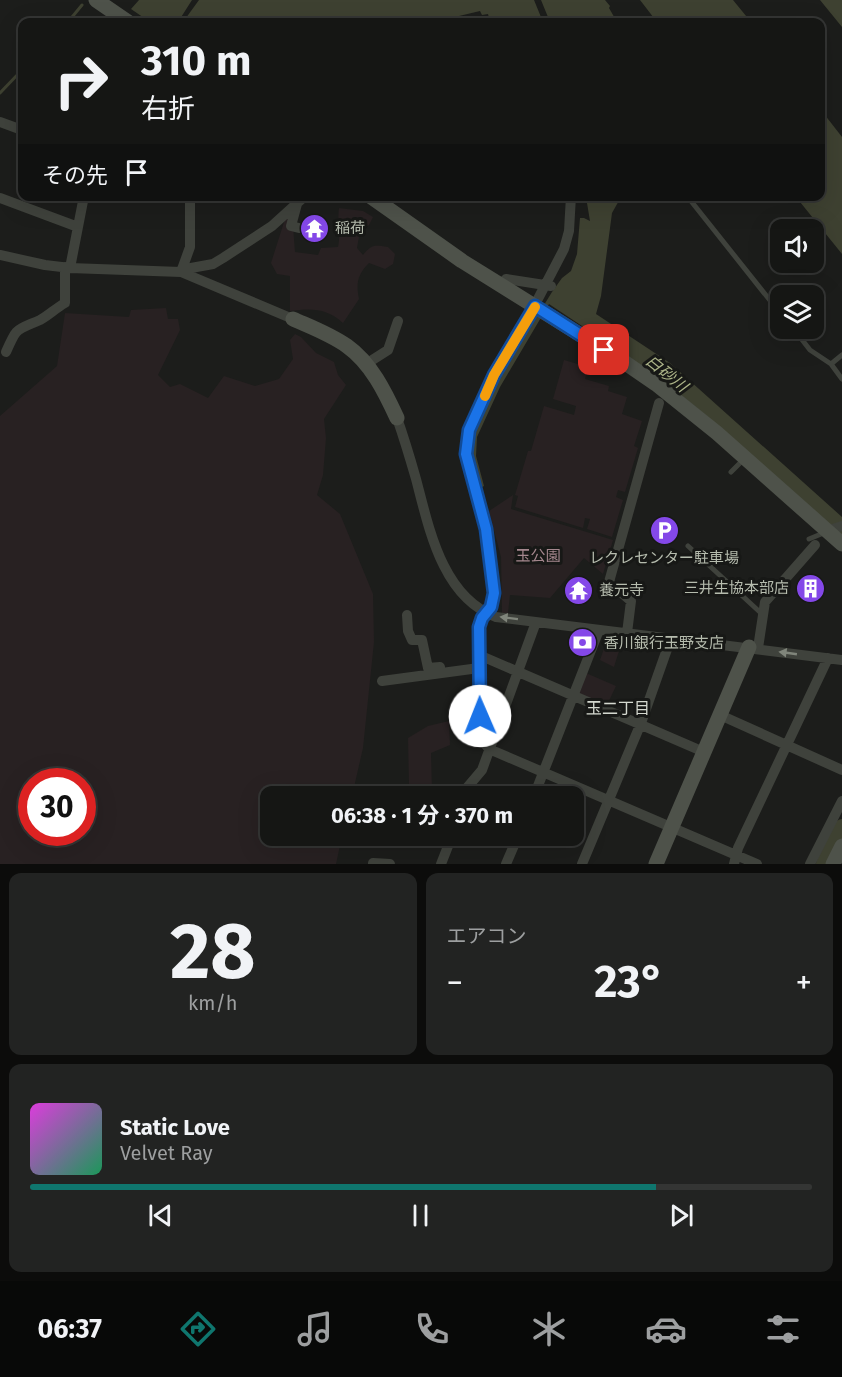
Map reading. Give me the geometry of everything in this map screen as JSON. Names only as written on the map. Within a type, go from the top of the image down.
[{"type":"street","points":[[96,0],[122,18]]},
{"type":"street","points":[[0,122],[18,129]]},
{"type":"street","points":[[0,198],[78,227]]},
{"type":"street","points":[[6,352],[15,333],[24,325],[40,320],[64,303],[68,268],[83,201]]},
{"type":"street","points":[[181,272],[190,247],[190,201]]},
{"type":"street","points":[[0,255],[68,268],[181,272],[213,264],[272,226],[300,201]]},
{"type":"street","points":[[299,228],[291,226],[301,201]]},
{"type":"street","points":[[377,201],[501,286],[656,384],[835,529],[842,544]]},
{"type":"street","points":[[571,201],[569,231],[564,249],[540,310],[494,375],[469,430],[467,441],[466,454],[486,529],[494,593],[491,607],[482,618],[479,627],[482,740],[489,749],[671,828],[736,860],[757,864]]},
{"type":"street","points":[[181,272],[333,337],[366,364],[386,394],[397,418],[433,541],[463,596],[486,613],[496,617],[842,660]]},
{"type":"street","points":[[501,286],[506,279],[549,286]]},
{"type":"street","points":[[366,364],[388,350],[398,321]]},
{"type":"street","points":[[627,633],[631,601],[609,582],[658,403]]},
{"type":"street","points":[[656,864],[720,715],[754,648],[765,602],[812,542]]},
{"type":"street","points":[[407,615],[408,631],[412,640],[422,640],[428,668],[442,667],[443,672]]},
{"type":"street","points":[[468,786],[482,770],[536,622]]},
{"type":"street","points":[[538,786],[599,630]]},
{"type":"street","points":[[582,864],[641,723],[671,639]]},
{"type":"street","points":[[479,655],[704,752]]},
{"type":"street","points":[[736,860],[738,848],[828,658]]},
{"type":"street","points":[[382,681],[479,668]]},
{"type":"street","points":[[720,715],[842,770]]},
{"type":"street","points":[[810,864],[842,801]]},
{"type":"street","points":[[443,863],[449,846]]},
{"type":"street","points":[[507,864],[514,846]]},
{"type":"street","points":[[833,864],[842,846]]},
{"type":"street","points":[[373,863],[390,864]]},
{"type":"lane","points":[[691,201],[770,300]]},
{"type":"lane","points":[[802,339],[810,350],[831,364],[842,379]]},
{"type":"lane","points":[[831,364],[842,355]]},
{"type":"lane","points":[[730,472],[746,458]]},
{"type":"lane","points":[[812,542],[835,529]]},
{"type":"lane","points":[[688,546],[763,615]]},
{"type":"green space","points":[[339,208],[363,211],[373,217],[369,225],[360,231],[357,248],[363,255],[371,247],[376,246],[388,247],[395,254],[393,264],[385,269],[369,263],[365,267],[358,280],[359,299],[343,323],[331,314],[318,310],[290,311],[290,276],[277,274],[271,263],[285,219],[292,213],[295,252],[318,255],[321,248],[338,247]]},
{"type":"green space","points":[[166,308],[168,319],[178,319],[180,330],[158,375],[170,387],[180,384],[208,398],[224,376],[255,386],[279,379],[293,359],[290,340],[295,334],[301,337],[316,353],[334,362],[338,375],[346,385],[324,419],[326,438],[323,475],[317,495],[340,514],[373,594],[374,642],[363,748],[354,786],[260,786],[260,846],[340,846],[336,864],[0,864],[0,416],[57,366],[65,313],[129,317],[131,310]]},
{"type":"green space","points":[[564,360],[588,367],[585,379],[609,386],[608,391],[627,397],[622,414],[642,421],[634,446],[638,448],[625,492],[618,490],[616,497],[623,500],[612,537],[587,529],[590,519],[585,518],[583,528],[515,507],[518,496],[515,495],[544,406],[574,415],[576,406],[553,399]]},
{"type":"green space","name":"玉公園","points":[[513,495],[511,509],[613,540],[603,574],[584,558],[550,598],[510,595],[508,613],[502,613],[501,557],[489,511]]},
{"type":"green space","points":[[608,637],[623,638],[614,667],[600,660]]},
{"type":"green space","points":[[586,673],[616,686],[607,705],[578,693]]},
{"type":"green space","points":[[449,721],[450,745],[431,753],[432,786],[409,786],[408,738],[428,726]]},
{"type":"water","points":[[139,0],[192,0],[181,18],[144,18],[131,9]]},
{"type":"water","points":[[199,0],[534,0],[541,18],[489,18],[488,14],[482,15],[480,11],[451,18],[186,18]]},
{"type":"water","points":[[541,0],[605,0],[615,18],[548,18]]},
{"type":"water","points":[[640,0],[733,0],[748,18],[654,18]]},
{"type":"water","points":[[820,0],[842,0],[842,27]]},
{"type":"water","points":[[825,115],[842,137],[842,254],[824,232],[824,219],[814,219],[799,201],[825,201]]},
{"type":"water","points":[[587,201],[619,201],[612,213],[601,296],[596,314],[670,363],[842,517],[842,535],[707,416],[660,378],[549,304],[500,387],[477,437],[476,456],[484,486],[480,488],[472,456],[473,436],[496,384],[552,292],[562,278],[571,271],[577,254],[580,218],[590,221]]},
{"type":"waterway","points":[[71,18],[82,5]]},
{"type":"waterway","points":[[0,93],[18,74]]},
{"type":"waterway","name":"白砂川","points":[[824,864],[842,827]]},
{"type":"slow traffic","points":[[485,396],[494,375],[535,307]]},
{"type":"place","name":"稲荷","points":[[314,228]]},
{"type":"place","name":"レクレセンター駐車場","points":[[664,531]]},
{"type":"place","name":"三井生協本部店","points":[[810,588]]},
{"type":"place","name":"養元寺","points":[[578,590]]},
{"type":"place","name":"香川銀行玉野支店","points":[[583,643]]},
{"type":"district","name":"玉二丁目","points":[[618,708]]},
{"type":"route","points":[[480,716],[479,627],[482,618],[491,607],[494,593],[483,513],[466,454],[469,430],[494,375],[535,306],[604,350]]}]
